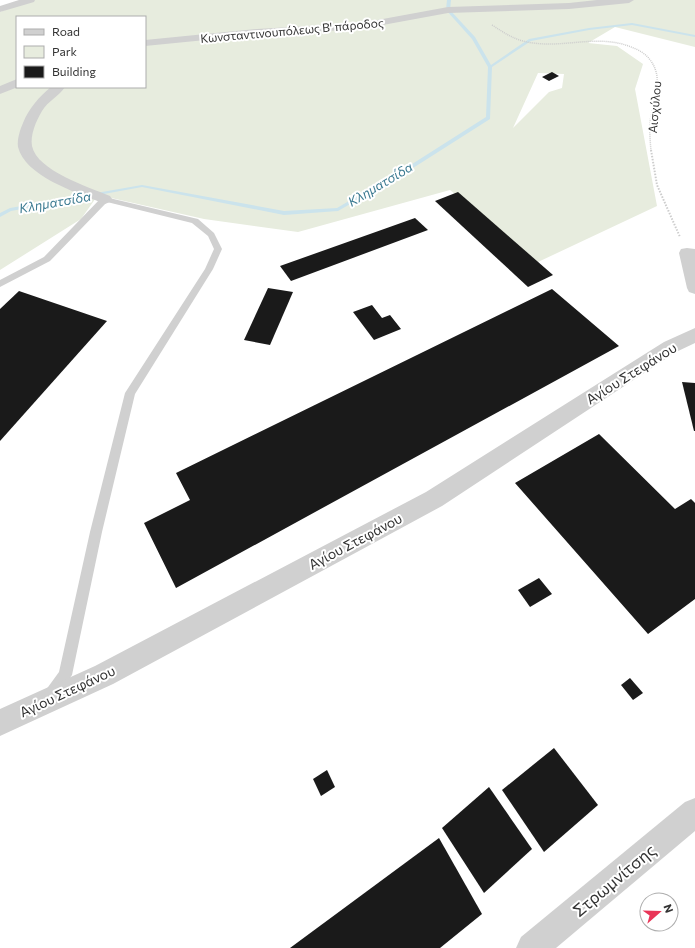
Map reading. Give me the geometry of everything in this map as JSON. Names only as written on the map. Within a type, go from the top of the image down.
[{"type":"street","points":[[0,9],[30,0]]},
{"type":"street","name":"Κωνσταντινουπόλεως Β' πάροδος","points":[[147,49],[156,49],[158,42],[257,32],[361,26],[448,10],[569,6],[629,0]]},
{"type":"street","points":[[0,90],[16,83]]},
{"type":"street","points":[[58,88],[47,96],[33,114],[25,135],[26,149],[35,164],[62,181],[104,199]]},
{"type":"street","points":[[691,254],[695,288]]},
{"type":"street","name":"Αγίου Στεφάνου","points":[[0,723],[104,675],[434,499],[670,347],[695,335]]},
{"type":"street","name":"Στρωμνίτσης","points":[[532,948],[695,812]]},
{"type":"lane","points":[[0,284],[47,259],[104,199],[159,211],[195,221],[211,235],[218,249],[209,269],[130,393],[96,532],[65,675],[43,702]]},
{"type":"path","name":"Αισχύλου","points":[[466,9],[518,41],[541,45],[599,40],[622,43],[642,52],[655,64],[658,81],[650,124],[655,179],[691,254]]},
{"type":"green space","points":[[30,0],[695,0],[695,47],[615,27],[588,43],[617,46],[643,64],[635,89],[657,206],[538,262],[450,190],[298,232],[204,219],[98,195],[81,219],[0,270],[0,12]],"holes":[[[538,73],[564,74],[562,88],[549,92],[513,128]]]},
{"type":"building","points":[[552,72],[559,76],[549,81],[542,77]]},
{"type":"building","points":[[458,192],[553,275],[528,287],[435,201]]},
{"type":"building","points":[[415,218],[428,230],[291,281],[280,266]]},
{"type":"building","points":[[268,288],[293,292],[270,345],[244,340]]},
{"type":"building","points":[[552,289],[619,346],[176,588],[144,523],[190,500],[176,473]]},
{"type":"building","points":[[19,291],[107,321],[0,441],[0,309]]},
{"type":"building","points":[[372,305],[382,318],[390,315],[401,329],[374,340],[353,312]]},
{"type":"building","points":[[682,382],[695,383],[695,431],[694,431]]},
{"type":"building","points":[[599,434],[675,509],[691,499],[695,503],[695,599],[648,634],[515,483]]},
{"type":"building","points":[[539,578],[552,594],[530,607],[518,590]]},
{"type":"building","points":[[630,678],[643,693],[633,700],[621,685]]},
{"type":"building","points":[[554,748],[598,805],[544,852],[502,790]]},
{"type":"building","points":[[327,770],[335,787],[321,796],[313,779]]},
{"type":"building","points":[[489,787],[532,849],[484,893],[442,828]]},
{"type":"building","points":[[439,838],[482,914],[440,948],[290,948]]},
{"type":"waterway","points":[[449,0],[448,10],[474,38],[490,67]]},
{"type":"waterway","name":"Κληματσίδα","points":[[490,67],[530,40],[589,29],[632,24],[695,36]]},
{"type":"waterway","name":"Κληματσίδα","points":[[0,215],[10,210],[142,186],[284,213],[338,209],[411,167],[488,118],[490,67]]}]
